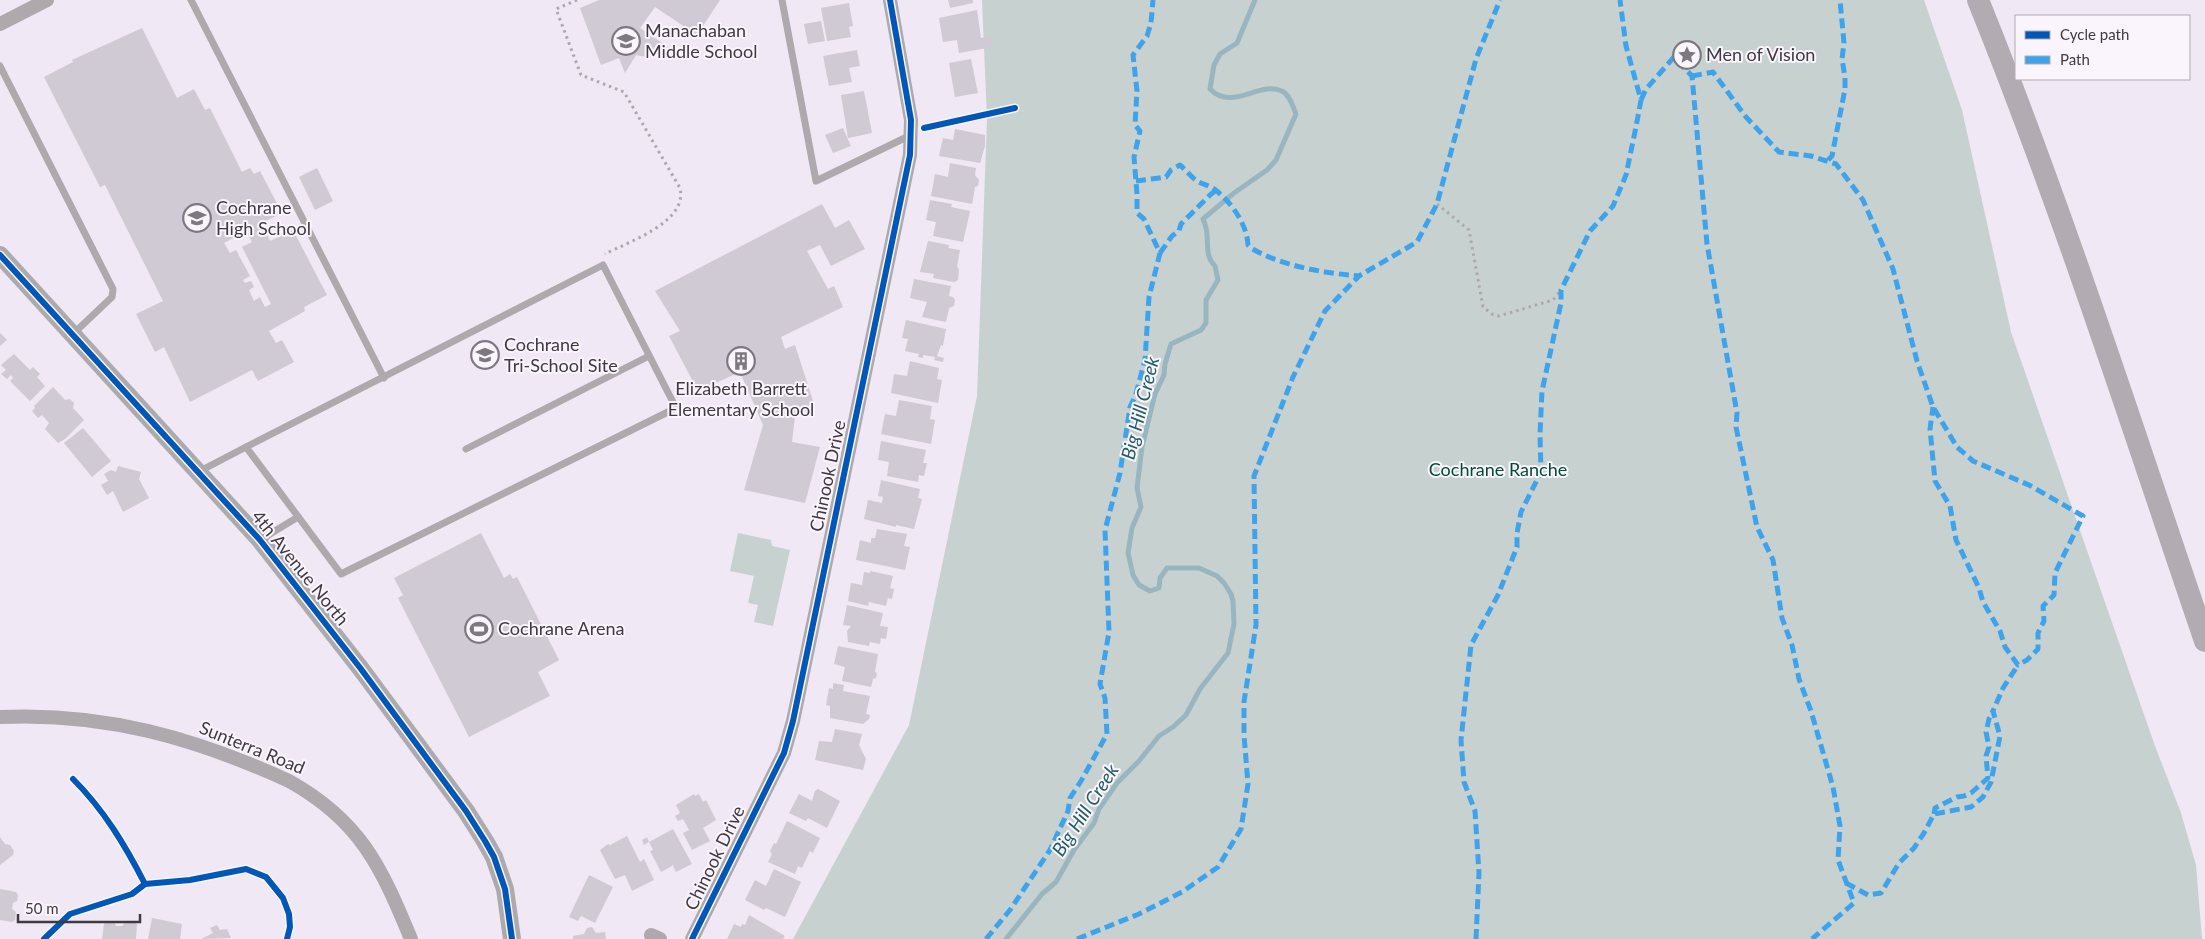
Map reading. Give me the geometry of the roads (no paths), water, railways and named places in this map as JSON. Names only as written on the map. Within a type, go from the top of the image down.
[{"type":"main road","points":[[1978,0],[1999,51],[2089,301],[2205,642]]},
{"type":"street","points":[[0,24],[47,0]]},
{"type":"street","name":"Chinook Drive","points":[[692,939],[784,753],[789,738],[908,164],[911,134],[910,120],[890,0]]},
{"type":"street","name":"4th Avenue North","points":[[0,255],[260,540],[361,669],[475,825],[494,858],[505,889],[512,939]]},
{"type":"street","name":"Sunterra Road","points":[[0,716],[48,715],[78,717],[136,727],[185,741],[290,781],[341,818],[364,843],[384,877],[412,939]]},
{"type":"lane","points":[[191,0],[384,378]]},
{"type":"lane","points":[[782,0],[816,181],[911,134]]},
{"type":"lane","points":[[0,66],[113,289],[112,297],[72,334]]},
{"type":"lane","points":[[199,471],[246,447],[384,378],[603,265],[676,408],[341,574],[246,447]]},
{"type":"lane","points":[[466,449],[649,356]]},
{"type":"lane","points":[[260,540],[298,517]]},
{"type":"waterway","name":"Big Hill Creek","points":[[1006,939],[1042,894],[1056,882],[1074,850],[1094,823],[1099,809],[1117,783],[1139,761],[1159,736],[1186,715],[1200,689],[1228,653],[1234,624],[1233,601],[1224,583],[1217,576],[1199,568],[1167,568],[1160,578],[1159,588],[1150,591],[1139,585],[1133,575],[1128,553],[1132,528],[1141,507],[1137,488],[1142,447],[1155,394],[1164,375],[1171,344],[1201,330],[1206,323],[1206,300],[1218,280],[1215,266],[1209,255],[1207,231],[1203,219],[1234,193],[1267,170],[1276,160],[1296,114],[1289,98],[1282,91],[1265,89],[1237,97],[1227,97],[1219,95],[1210,89],[1214,65],[1220,54],[1237,43],[1255,0]]},
{"type":"place","name":"Manachaban Middle School","points":[[626,41]]},
{"type":"place","name":"Men of Vision","points":[[1687,55]]},
{"type":"place","name":"Cochrane High School","points":[[197,218]]},
{"type":"place","name":"Cochrane Tri-School Site","points":[[485,355]]},
{"type":"place","name":"Elizabeth Barrett Elementary School","points":[[741,361]]},
{"type":"place","name":"Cochrane Arena","points":[[479,629]]},
{"type":"park label","name":"Cochrane Ranche","points":[[1498,470]]}]
